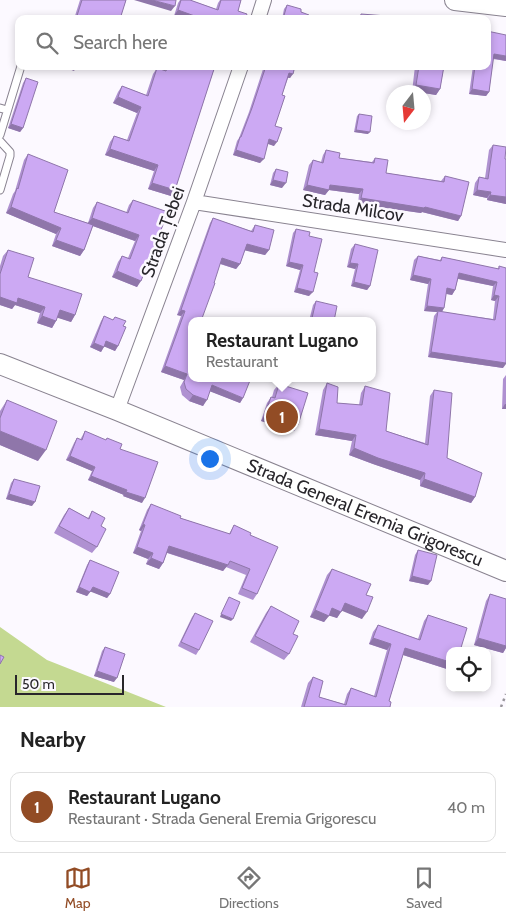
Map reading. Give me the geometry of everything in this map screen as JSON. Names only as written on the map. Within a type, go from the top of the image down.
[{"type":"main road","points":[[454,0],[506,6]]},
{"type":"main road","name":"Strada General Eremia Grigorescu","points":[[0,364],[117,410],[506,571]]},
{"type":"street","points":[[259,15],[264,0]]},
{"type":"street","name":"Strada Țebei","points":[[117,410],[241,70]]},
{"type":"street","name":"Strada Milcov","points":[[194,202],[506,250]]},
{"type":"lane","points":[[0,135],[4,109],[19,70]]},
{"type":"lane","points":[[0,141],[10,152],[10,156],[0,190]]},
{"type":"path","points":[[502,707],[506,694]]},
{"type":"green space","points":[[0,627],[47,660],[166,707],[0,707]]},
{"type":"building","points":[[82,0],[126,0],[121,15],[77,15]]},
{"type":"building","points":[[152,0],[176,0],[175,6]]},
{"type":"building","points":[[181,0],[190,0],[218,10],[221,0],[241,0],[238,11],[247,14],[192,15],[178,10]]},
{"type":"building","points":[[287,5],[301,9],[301,12],[309,15],[284,15]]},
{"type":"building","points":[[491,32],[506,35],[506,56],[494,54],[489,92],[472,89],[474,70],[491,70]]},
{"type":"building","points":[[156,70],[214,70],[175,190],[152,183],[158,165],[110,149],[114,136],[129,141],[141,107],[118,97],[122,86],[148,96]]},
{"type":"building","points":[[265,70],[294,70],[293,74],[289,73],[282,95],[285,96],[275,126],[282,128],[277,142],[269,139],[264,159],[236,150]]},
{"type":"building","points":[[418,70],[443,70],[440,89],[431,88],[431,85],[416,85]]},
{"type":"building","points":[[26,78],[38,82],[23,128],[11,124]]},
{"type":"building","points":[[359,114],[372,116],[370,132],[356,130]]},
{"type":"building","points":[[493,145],[506,147],[506,197],[490,195],[491,192],[477,190],[479,177],[488,179]]},
{"type":"building","points":[[326,150],[340,153],[339,158],[374,163],[375,158],[388,160],[386,173],[444,182],[445,176],[469,182],[461,216],[425,207],[361,198],[363,189],[330,185],[329,190],[307,185],[313,160],[323,163]]},
{"type":"building","points":[[28,154],[68,170],[54,212],[93,225],[84,250],[56,240],[61,228],[11,207]]},
{"type":"building","points":[[276,169],[288,172],[286,183],[273,180]]},
{"type":"building","points":[[133,200],[168,212],[141,281],[117,271],[122,256],[130,259],[139,235],[92,218],[97,202],[128,213]]},
{"type":"building","points":[[213,218],[253,232],[255,225],[274,230],[269,250],[247,244],[240,264],[222,258],[202,317],[188,317],[188,382],[249,382],[243,398],[212,385],[207,400],[193,395],[186,389],[184,382],[187,374],[165,366],[185,311],[181,310]]},
{"type":"building","points":[[296,229],[310,232],[309,236],[322,239],[314,272],[318,273],[313,292],[297,288],[303,265],[289,262]]},
{"type":"building","points":[[355,244],[378,250],[370,286],[354,282],[358,264],[350,263]]},
{"type":"building","points":[[8,250],[34,258],[28,277],[82,294],[75,315],[60,310],[56,321],[42,316],[45,307],[18,298],[17,303],[0,297],[0,274]]},
{"type":"building","points":[[418,256],[441,261],[442,257],[499,269],[499,266],[506,268],[506,363],[431,352],[438,311],[495,320],[499,296],[494,295],[497,282],[459,273],[455,290],[447,288],[444,308],[427,306],[431,279],[413,275]]},
{"type":"building","points":[[316,301],[337,306],[335,317],[312,317]]},
{"type":"building","points":[[104,316],[113,320],[115,317],[126,321],[123,326],[126,327],[118,346],[106,341],[104,347],[94,343]]},
{"type":"building","points":[[327,383],[338,387],[337,403],[362,405],[365,386],[390,393],[386,431],[428,445],[434,390],[452,393],[447,458],[482,473],[475,497],[424,479],[425,473],[354,448],[356,435],[319,429]]},
{"type":"building","points":[[279,384],[308,393],[298,425],[265,414],[271,397],[275,398]]},
{"type":"building","points":[[7,400],[57,421],[46,450],[0,431],[0,418]]},
{"type":"building","points":[[85,431],[106,440],[107,438],[122,444],[120,449],[158,462],[145,498],[126,492],[127,490],[91,476],[95,467],[70,456],[77,438],[82,440]]},
{"type":"building","points":[[14,479],[40,486],[35,502],[9,494]]},
{"type":"building","points":[[151,504],[181,516],[180,518],[230,534],[234,525],[251,533],[250,535],[278,547],[257,594],[242,588],[250,569],[230,561],[228,565],[169,546],[163,563],[151,558],[153,553],[137,547]]},
{"type":"building","points":[[69,508],[89,519],[92,511],[105,518],[101,526],[106,529],[97,547],[59,526]]},
{"type":"building","points":[[418,550],[437,555],[431,581],[412,576]]},
{"type":"building","points":[[90,560],[119,572],[110,594],[93,587],[90,592],[79,587]]},
{"type":"building","points":[[332,569],[371,584],[366,595],[373,597],[367,612],[345,603],[341,612],[332,608],[329,616],[315,610]]},
{"type":"building","points":[[490,594],[506,599],[506,646],[478,638]]},
{"type":"building","points":[[229,597],[240,602],[233,619],[221,614]]},
{"type":"building","points":[[271,606],[299,621],[293,634],[298,636],[289,654],[255,636]]},
{"type":"building","points":[[195,613],[213,621],[199,650],[181,642]]},
{"type":"building","points":[[428,615],[467,628],[461,647],[446,647],[446,661],[405,648],[389,701],[391,702],[390,707],[304,707],[313,677],[323,681],[319,697],[346,705],[351,688],[376,697],[391,644],[373,638],[378,625],[420,640]]},
{"type":"building","points":[[105,647],[125,654],[117,678],[97,671]]},
{"type":"building","points":[[0,655],[4,657],[0,664]]},
{"type":"place","name":"Restaurant Lugano","points":[[282,417]]}]
